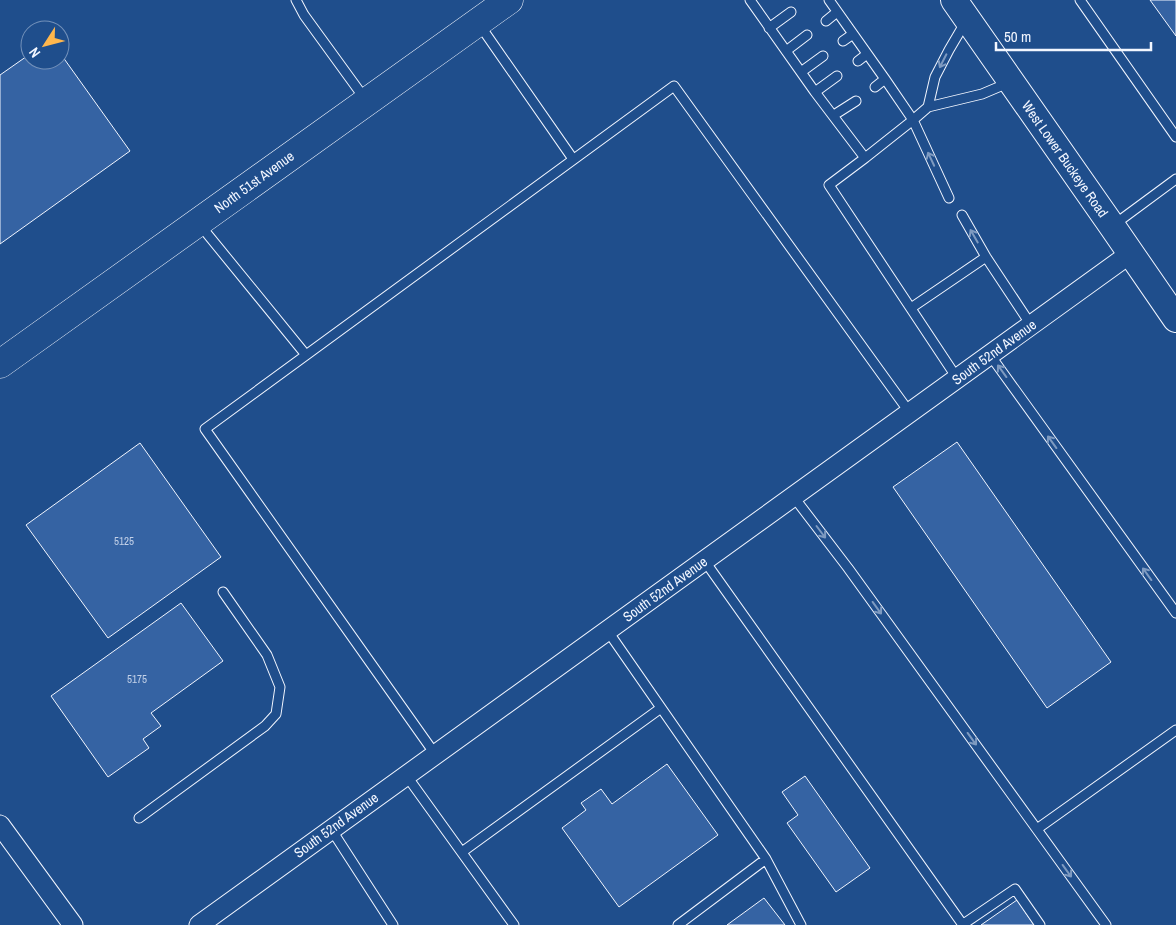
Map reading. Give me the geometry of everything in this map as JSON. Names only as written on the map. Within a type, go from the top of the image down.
[{"type":"main road","name":"North 51st Avenue","points":[[0,364],[509,0]]},
{"type":"main road","name":"West Lower Buckeye Road","points":[[961,10],[1176,319]]},
{"type":"street","name":"South 52nd Avenue","points":[[199,925],[1131,253]]},
{"type":"street","points":[[0,826],[73,925]]},
{"type":"lane","points":[[296,0],[304,15],[366,101]]},
{"type":"lane","points":[[829,0],[913,120],[949,198]]},
{"type":"lane","points":[[1080,0],[1176,136]]},
{"type":"lane","points":[[755,2],[769,28],[865,158]]},
{"type":"lane","points":[[928,107],[935,77],[949,50],[961,10]]},
{"type":"lane","points":[[769,28],[790,12]]},
{"type":"lane","points":[[826,21],[838,12]]},
{"type":"lane","points":[[477,22],[573,159]]},
{"type":"lane","points":[[843,41],[853,34]]},
{"type":"lane","points":[[786,51],[807,35]]},
{"type":"lane","points":[[858,61],[867,54]]},
{"type":"lane","points":[[801,72],[822,56]]},
{"type":"lane","points":[[816,92],[837,76]]},
{"type":"lane","points":[[875,87],[885,79]]},
{"type":"lane","points":[[957,378],[829,185],[928,107],[982,94],[1011,81]]},
{"type":"lane","points":[[435,754],[205,429],[674,86],[910,412]]},
{"type":"lane","points":[[834,115],[856,101]]},
{"type":"lane","points":[[1112,226],[1176,179]]},
{"type":"lane","points":[[962,215],[986,257],[1031,325]]},
{"type":"lane","points":[[198,222],[306,355]]},
{"type":"lane","points":[[911,308],[986,257]]},
{"type":"lane","points":[[990,355],[1176,613]]},
{"type":"lane","points":[[793,496],[848,568],[1106,925]]},
{"type":"lane","points":[[704,560],[963,925],[1015,889],[1040,925]]},
{"type":"lane","points":[[139,818],[266,726],[276,714],[280,687],[267,655],[222,592]]},
{"type":"lane","points":[[606,630],[766,860],[801,925]]},
{"type":"lane","points":[[462,852],[661,708]]},
{"type":"lane","points":[[1037,829],[1176,730]]},
{"type":"lane","points":[[406,775],[512,922]]},
{"type":"lane","points":[[332,829],[393,925]]},
{"type":"lane","points":[[678,925],[766,860]]},
{"type":"building","points":[[1150,0],[1176,0],[1176,36]]},
{"type":"building","points":[[20,61],[20,70],[70,70],[70,67],[130,151],[0,244],[0,75]]},
{"type":"building","points":[[957,442],[1111,662],[1047,708],[893,487]]},
{"type":"building","points":[[140,443],[221,557],[108,638],[26,525]]},
{"type":"building","points":[[181,603],[223,661],[151,713],[161,726],[143,739],[149,748],[108,777],[51,696]]},
{"type":"building","points":[[667,764],[718,835],[619,907],[562,828],[586,810],[581,803],[601,789],[612,804]]},
{"type":"building","points":[[805,776],[870,868],[836,892],[787,823],[798,815],[782,792]]},
{"type":"building","points":[[764,898],[785,925],[727,925]]},
{"type":"building","points":[[1017,900],[1034,925],[981,925]]}]
